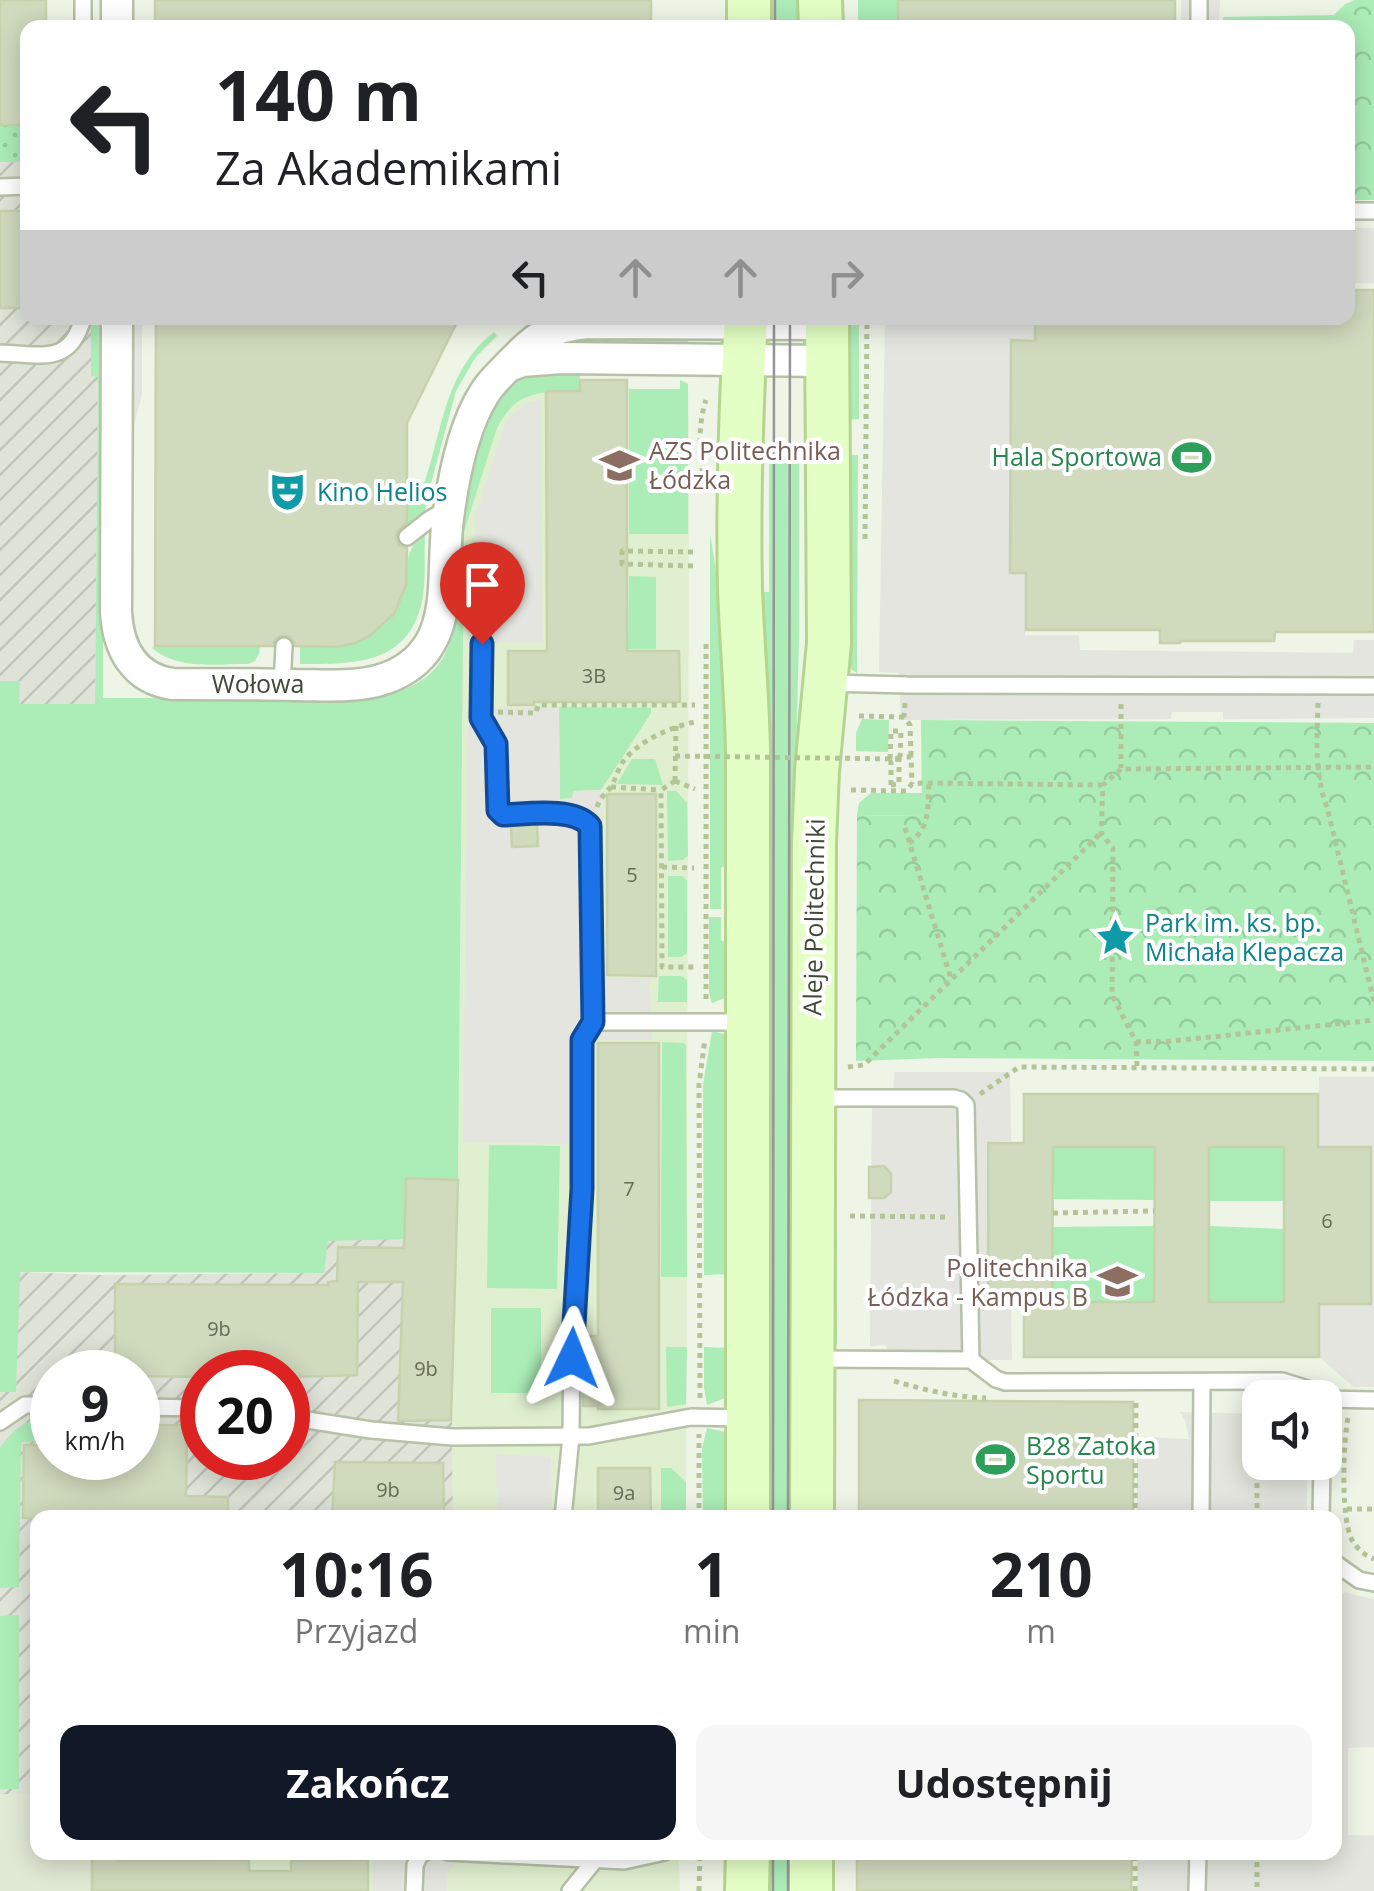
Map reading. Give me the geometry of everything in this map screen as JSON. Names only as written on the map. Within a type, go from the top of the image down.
[{"type":"main road","name":"Aleje Politechniki","points":[[812,1510],[812,1360],[827,1082],[814,842],[847,425],[837,330]]},
{"type":"main road","points":[[736,340],[721,426],[740,588],[748,766],[748,1510]]},
{"type":"main road","points":[[747,1891],[748,1860]]},
{"type":"main road","points":[[811,1860],[811,1891]]},
{"type":"street","name":"Wołowa","points":[[117,325],[116,612],[120,643],[130,661],[162,682],[350,685],[379,680],[403,670],[420,656],[435,635],[442,615],[450,508],[474,413],[490,384],[534,341],[564,325],[736,340]]},
{"type":"street","name":"Wołowa","points":[[509,366],[539,358],[837,330]]},
{"type":"lane","points":[[0,353],[59,354],[73,344],[81,325]]},
{"type":"lane","points":[[407,537],[450,508]]},
{"type":"lane","points":[[482,644],[481,718],[496,744],[500,812],[569,814],[583,817],[590,826],[593,1022],[582,1040],[582,1189],[565,1510]]},
{"type":"lane","points":[[282,684],[284,646]]},
{"type":"lane","points":[[826,683],[1374,686]]},
{"type":"lane","points":[[593,1022],[749,1022]]},
{"type":"lane","points":[[827,1082],[954,1098],[966,1104],[971,1360]]},
{"type":"lane","points":[[812,1360],[971,1360],[1004,1382],[1242,1382]]},
{"type":"lane","points":[[1201,1510],[1202,1382]]},
{"type":"lane","points":[[1342,1399],[1374,1400]]},
{"type":"lane","points":[[0,1422],[30,1405]]},
{"type":"lane","points":[[310,1420],[452,1437],[600,1436],[686,1418],[748,1418]]},
{"type":"lane","points":[[1322,1480],[1322,1510]]},
{"type":"lane","points":[[1342,1568],[1359,1580],[1374,1582]]},
{"type":"lane","points":[[414,1891],[417,1860]]},
{"type":"lane","points":[[570,1891],[595,1860],[636,1860]]},
{"type":"lane","points":[[1197,1891],[1198,1860]]},
{"type":"path","points":[[837,330],[865,546]]},
{"type":"path","points":[[705,488],[700,456],[721,426],[708,391],[736,340]]},
{"type":"path","points":[[694,552],[622,551],[621,557],[622,564],[694,566]]},
{"type":"path","points":[[698,1510],[699,1084],[707,1022],[706,637]]},
{"type":"path","points":[[481,712],[536,712],[538,705],[695,705]]},
{"type":"path","points":[[843,790],[906,791],[912,784],[910,725],[904,717],[859,716]]},
{"type":"path","points":[[1121,721],[1121,769]]},
{"type":"path","points":[[676,781],[662,790],[609,788],[624,760],[645,743],[676,726],[695,722]]},
{"type":"path","points":[[1318,723],[1320,790],[1374,1002]]},
{"type":"path","points":[[676,726],[676,781]]},
{"type":"path","points":[[890,759],[891,731],[900,731],[900,757]]},
{"type":"path","points":[[676,756],[890,759],[900,759],[900,784],[891,785],[891,762],[900,757],[911,757]]},
{"type":"path","points":[[912,784],[1103,785],[1121,769],[1374,767]]},
{"type":"path","points":[[676,781],[694,789]]},
{"type":"path","points":[[909,843],[921,834],[927,818],[929,783]]},
{"type":"path","points":[[827,1082],[864,1065],[1100,834],[1103,785]]},
{"type":"path","points":[[662,790],[662,967],[695,967]]},
{"type":"path","points":[[905,828],[951,979]]},
{"type":"path","points":[[1100,834],[1113,848],[1112,995],[1136,1042],[1137,1066]]},
{"type":"path","points":[[662,866],[694,868]]},
{"type":"path","points":[[1136,1042],[1172,1042],[1374,1020]]},
{"type":"path","points":[[966,1104],[1019,1067],[1374,1069]]},
{"type":"path","points":[[1053,1213],[1154,1210]]},
{"type":"path","points":[[850,1216],[969,1216]]},
{"type":"path","points":[[892,1380],[931,1392],[989,1398]]},
{"type":"path","points":[[1136,1400],[1136,1510]]},
{"type":"path","points":[[1358,1412],[1348,1418],[1345,1434],[1346,1510],[1351,1537],[1364,1554],[1374,1559]]},
{"type":"path","points":[[1258,1480],[1258,1510]]},
{"type":"path","points":[[1346,1510],[1374,1509]]},
{"type":"path","points":[[699,1891],[700,1860]]},
{"type":"path","points":[[1134,1891],[1135,1860]]},
{"type":"path","points":[[1257,1860],[1257,1891]]},
{"type":"shaded area","points":[[1181,0],[1220,0],[1219,20],[1181,20]]},
{"type":"shaded area","points":[[0,162],[20,162],[20,325],[91,325],[91,376],[98,376],[95,705],[18,704],[19,681],[0,681]]},
{"type":"shaded area","points":[[1355,228],[1374,228],[1374,283],[1355,283]]},
{"type":"shaded area","points":[[130,325],[142,325],[142,395],[130,439]]},
{"type":"shaded area","points":[[885,325],[1035,325],[1035,341],[1011,341],[1010,573],[1026,573],[1025,635],[1079,635],[1080,650],[1353,653],[1354,640],[1374,640],[1374,718],[1223,719],[1223,712],[1172,712],[1171,719],[901,720],[899,673],[879,672]]},
{"type":"shaded area","points":[[680,380],[688,384],[686,1510],[453,1510],[464,532],[497,428],[511,407],[534,392],[680,389]]},
{"type":"shaded area","points":[[541,399],[543,642],[472,643],[472,589],[477,588],[475,517],[504,426],[529,402]]},
{"type":"shaded area","points":[[559,707],[560,799],[572,798],[573,791],[601,790],[602,836],[586,836],[588,977],[649,978],[652,1040],[575,1040],[578,1144],[463,1142],[468,708]]},
{"type":"shaded area","points":[[894,1072],[1010,1072],[1011,1141],[986,1142],[987,1307],[1011,1308],[1012,1360],[927,1360],[917,1351],[887,1351],[886,1345],[870,1346],[872,1108],[893,1108]]},
{"type":"shaded area","points":[[1319,1077],[1374,1077],[1374,1387],[1354,1387],[1319,1357],[1319,1304],[1371,1303],[1371,1147],[1318,1147]]},
{"type":"shaded area","points":[[406,1178],[458,1180],[453,1510],[30,1510],[30,1794],[0,1794],[0,1392],[16,1391],[19,1272],[323,1273],[328,1241]]},
{"type":"shaded area","points":[[1180,1412],[1242,1414],[1242,1480],[1307,1480],[1307,1510],[1137,1510],[1137,1437],[1189,1439]]},
{"type":"shaded area","points":[[496,1454],[551,1457],[552,1510],[497,1510]]},
{"type":"shaded area","points":[[1342,1593],[1374,1599],[1374,1747],[1348,1748],[1348,1835],[1374,1835],[1374,1891],[1137,1891],[1137,1860],[1342,1860]]},
{"type":"shaded area","points":[[0,1794],[30,1794],[30,1860],[92,1860],[92,1891],[0,1891]]},
{"type":"shaded area","points":[[92,1860],[679,1860],[680,1891],[92,1891]]},
{"type":"shaded area","points":[[372,1860],[454,1860],[447,1875],[447,1891],[373,1891]]},
{"type":"green space","points":[[769,0],[802,0],[803,20],[769,20]]},
{"type":"green space","points":[[858,0],[898,0],[898,20],[858,20]]},
{"type":"green space","points":[[1374,0],[1374,200],[1355,200],[1355,20],[1223,20],[1334,15],[1345,4]]},
{"type":"green space","points":[[0,125],[20,125],[20,162],[0,162]]},
{"type":"green space","points":[[91,325],[103,325],[103,698],[375,698],[405,689],[427,676],[442,660],[451,640],[465,497],[488,421],[500,399],[534,373],[580,367],[580,391],[532,395],[513,406],[497,428],[464,532],[458,1180],[406,1179],[404,1239],[328,1241],[324,1273],[20,1272],[16,1392],[0,1392],[0,681],[20,681],[19,704],[95,704],[98,377],[91,376]]},
{"type":"green space","points":[[844,325],[859,325],[859,419],[845,420]]},
{"type":"green space","points":[[494,332],[497,336],[475,358],[456,391],[425,513],[407,524],[407,488],[420,487],[425,481],[456,381],[478,347]]},
{"type":"green space","points":[[688,337],[688,346],[559,346],[558,340],[569,338]]},
{"type":"green space","points":[[680,380],[688,384],[688,534],[629,534],[629,389],[680,389]]},
{"type":"green space","points":[[769,455],[799,455],[794,838],[796,1510],[765,1510],[756,592],[769,592]]},
{"type":"green space","points":[[845,455],[858,455],[857,673],[848,667]]},
{"type":"green space","points":[[425,533],[423,596],[407,636],[394,648],[360,661],[300,664],[300,646],[351,644],[384,625],[399,605],[411,550]]},
{"type":"green space","points":[[710,534],[725,658],[729,741],[731,866],[721,867],[721,909],[710,909]]},
{"type":"green space","points":[[629,576],[656,577],[656,649],[628,649]]},
{"type":"green space","points":[[260,646],[255,661],[248,664],[210,665],[173,660],[152,648]]},
{"type":"green space","points":[[559,707],[651,708],[601,790],[573,791],[573,798],[560,799]]},
{"type":"green space","points":[[862,719],[889,720],[888,752],[856,751],[856,733]]},
{"type":"green space","name":"Park im. ks. bp. Michała Klepacza","points":[[921,720],[1374,723],[1374,1061],[856,1061],[857,815],[922,816]]},
{"type":"green space","points":[[632,759],[655,759],[663,785],[617,784]]},
{"type":"green space","points":[[667,791],[676,791],[687,803],[688,856],[682,860],[668,861]]},
{"type":"green space","points":[[871,793],[922,793],[922,816],[857,815],[859,803]]},
{"type":"green space","points":[[668,876],[682,876],[687,881],[687,953],[681,957],[668,957]]},
{"type":"green space","points":[[709,917],[721,917],[721,941],[731,941],[727,997],[712,1003],[709,993]]},
{"type":"green space","points":[[659,976],[681,976],[687,980],[687,1002],[658,1002]]},
{"type":"green space","points":[[712,1031],[724,1034],[730,1041],[731,1274],[704,1275],[703,1085]]},
{"type":"green space","points":[[662,1042],[686,1045],[687,1277],[661,1277]]},
{"type":"green space","points":[[837,1107],[837,1344],[832,1339]]},
{"type":"green space","points":[[489,1145],[560,1146],[557,1289],[487,1288]]},
{"type":"green space","points":[[1053,1147],[1155,1147],[1154,1200],[1053,1199]]},
{"type":"green space","points":[[1209,1147],[1284,1147],[1284,1201],[1209,1201]]},
{"type":"green space","points":[[1155,1226],[1154,1302],[1052,1302],[1052,1227]]},
{"type":"green space","points":[[1209,1226],[1284,1229],[1284,1302],[1209,1302]]},
{"type":"green space","points":[[491,1308],[541,1308],[541,1393],[491,1393]]},
{"type":"green space","points":[[666,1347],[687,1347],[686,1404],[667,1407]]},
{"type":"green space","points":[[704,1347],[731,1348],[730,1396],[707,1405],[704,1387]]},
{"type":"green space","points":[[30,1422],[30,1442],[21,1442],[19,1587],[0,1588],[0,1447]]},
{"type":"green space","points":[[707,1428],[730,1433],[731,1510],[703,1510],[702,1449]]},
{"type":"green space","points":[[661,1468],[671,1468],[686,1482],[686,1510],[661,1510]]},
{"type":"green space","points":[[19,1615],[19,1789],[0,1789],[0,1616]]},
{"type":"green space","points":[[764,1860],[796,1860],[796,1891],[764,1891]]},
{"type":"building","points":[[0,0],[46,0],[46,20],[20,20],[20,125],[0,125]]},
{"type":"building","points":[[155,0],[651,0],[651,20],[155,20]]},
{"type":"building","points":[[898,0],[1175,0],[1175,20],[898,20]]},
{"type":"building","points":[[0,211],[20,211],[20,308],[0,308]]},
{"type":"building","name":"Hala Sportowa","points":[[1355,290],[1374,290],[1374,632],[1275,632],[1274,641],[1160,643],[1160,630],[1026,630],[1026,573],[1010,573],[1011,340],[1035,341],[1035,325],[1355,325]]},
{"type":"building","points":[[156,325],[456,325],[407,423],[407,523],[396,538],[399,545],[407,548],[406,585],[394,614],[371,635],[337,647],[295,646],[291,637],[284,635],[275,639],[273,646],[155,646]]},
{"type":"building","points":[[580,380],[627,380],[627,651],[679,651],[680,702],[508,705],[508,651],[547,651],[546,391],[580,391]]},
{"type":"building","points":[[607,794],[656,794],[656,976],[607,975]]},
{"type":"building","points":[[537,824],[538,846],[512,847],[511,826]]},
{"type":"building","points":[[598,1043],[659,1043],[659,1409],[583,1406],[583,1336],[598,1336]]},
{"type":"building","points":[[1024,1094],[1318,1094],[1318,1147],[1371,1147],[1371,1304],[1319,1304],[1319,1357],[1024,1357],[1024,1306],[988,1306],[988,1143],[1024,1143]],"holes":[[[1053,1147],[1155,1147],[1154,1302],[1052,1302]],[[1209,1147],[1284,1147],[1284,1302],[1209,1302]]]},
{"type":"building","points":[[884,1166],[891,1174],[891,1192],[884,1198],[869,1198],[869,1167]]},
{"type":"building","points":[[406,1178],[458,1180],[451,1420],[398,1421],[403,1282],[358,1282],[357,1375],[310,1376],[310,1350],[180,1350],[180,1377],[160,1376],[160,1350],[115,1350],[115,1284],[328,1285],[337,1281],[338,1247],[404,1248]]},
{"type":"building","name":"B28 Zatoka Sportu","points":[[859,1400],[1133,1402],[1133,1510],[859,1510]]},
{"type":"building","points":[[160,1425],[180,1425],[180,1480],[186,1480],[186,1496],[228,1497],[228,1510],[30,1510],[30,1518],[23,1518],[24,1445],[30,1445],[30,1480],[160,1480]]},
{"type":"building","points":[[335,1462],[443,1463],[444,1510],[332,1510]]},
{"type":"building","points":[[598,1468],[650,1468],[651,1510],[598,1510]]},
{"type":"building","points":[[92,1860],[249,1860],[249,1871],[291,1871],[291,1861],[368,1860],[368,1891],[92,1891]]},
{"type":"building","points":[[857,1860],[1132,1860],[1131,1891],[857,1891]]},
{"type":"tram line","points":[[775,0],[775,20]]},
{"type":"tram line","points":[[773,1510],[774,325]]},
{"type":"tram line","points":[[788,1510],[790,325]]},
{"type":"tram line","points":[[773,1860],[773,1891]]},
{"type":"tram line","points":[[788,1860],[788,1891]]},
{"type":"place","name":"Hala Sportowa","points":[[1192,457]]},
{"type":"place","name":"AZS Politechnika Łódzka","points":[[619,465]]},
{"type":"place","name":"Kino Helios","points":[[287,492]]},
{"type":"place","name":"Park im. ks. bp. Michała Klepacza","points":[[1115,937]]},
{"type":"place","name":"Politechnika Łódzka - Kampus B","points":[[1118,1282]]},
{"type":"place","name":"B28 Zatoka Sportu","points":[[996,1460]]},
{"type":"route","points":[[482,644],[481,718],[496,744],[498,810],[503,815],[569,814],[583,817],[590,826],[593,1022],[582,1040],[582,1189],[572,1358]]}]
